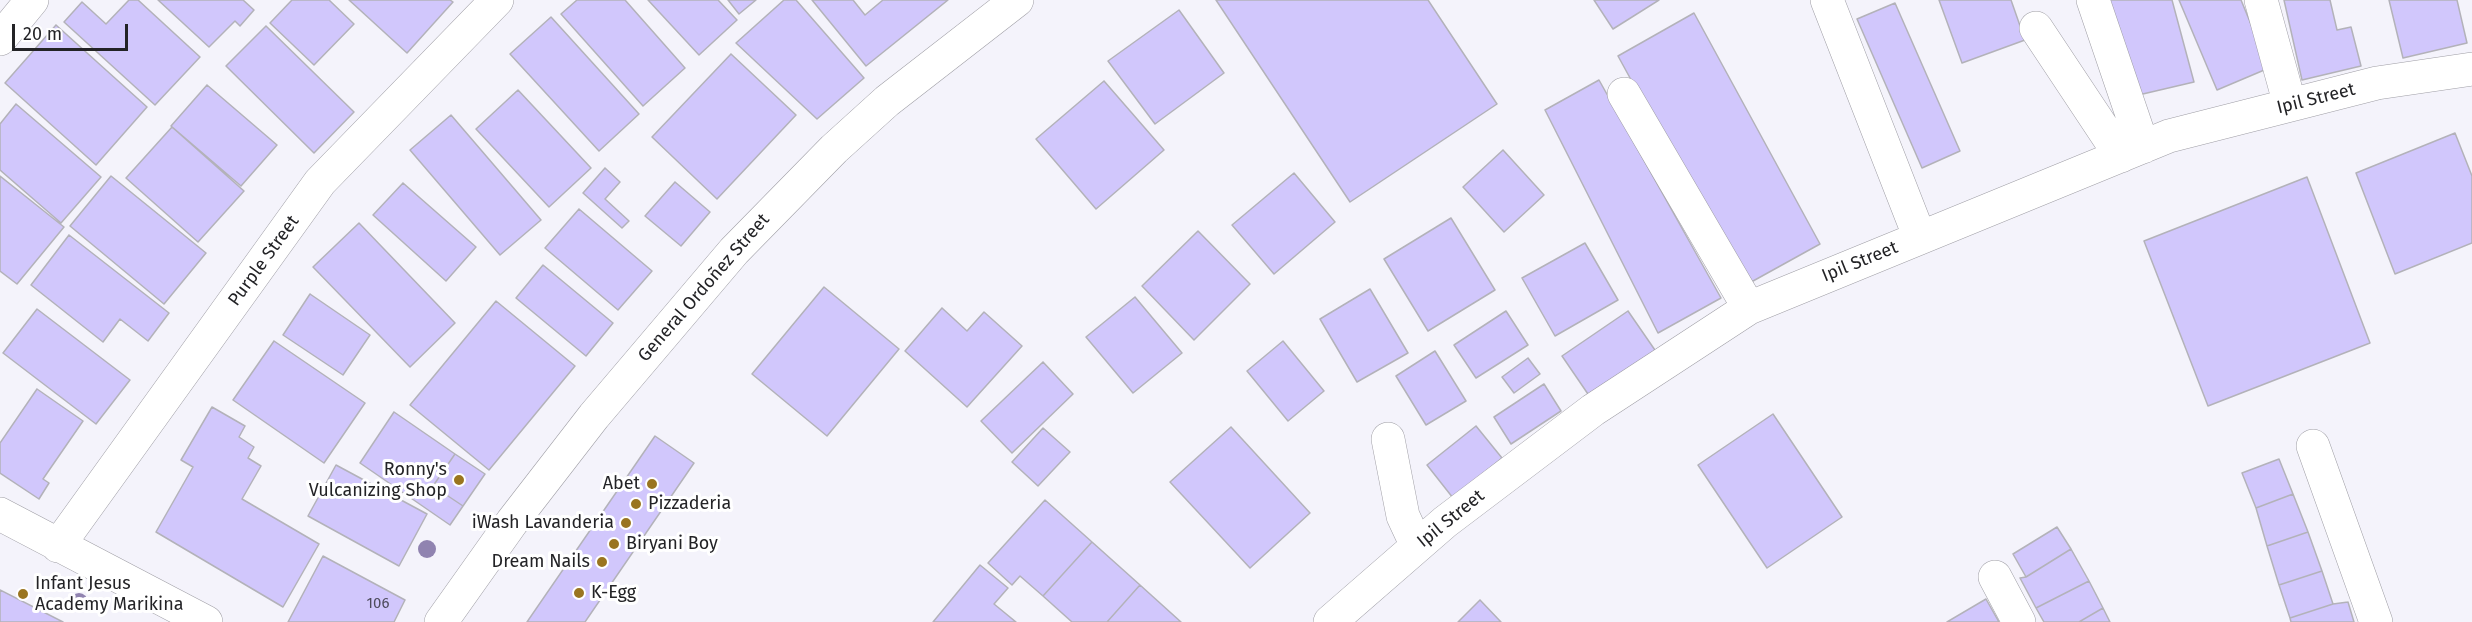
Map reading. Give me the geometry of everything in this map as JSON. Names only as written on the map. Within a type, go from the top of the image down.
[{"type":"street","points":[[0,39],[32,0]]},
{"type":"street","name":"Purple Street","points":[[58,546],[321,182],[497,0]]},
{"type":"street","name":"General Ordoñez Street","points":[[441,622],[512,522],[594,416],[734,251],[784,198],[878,109],[1017,0]]},
{"type":"street","points":[[1827,0],[1920,238]]},
{"type":"street","points":[[2093,0],[2132,151]]},
{"type":"street","points":[[2261,0],[2290,105]]},
{"type":"street","points":[[2036,28],[2132,151]]},
{"type":"street","name":"Ipil Street","points":[[1330,622],[1417,546],[1593,410],[1749,308],[2169,136],[2377,83],[2472,69]]},
{"type":"street","points":[[1624,94],[1749,308]]},
{"type":"street","points":[[1388,439],[1403,516],[1417,546]]},
{"type":"street","points":[[2313,446],[2376,622]]},
{"type":"street","points":[[0,514],[206,622]]},
{"type":"street","points":[[1995,577],[2019,622]]},
{"type":"building","points":[[129,0],[138,0],[200,57],[155,105],[64,22],[82,2],[106,24]]},
{"type":"building","points":[[158,0],[243,0],[254,10],[240,26],[235,21],[209,47]]},
{"type":"building","points":[[292,0],[329,0],[354,24],[314,65],[270,23]]},
{"type":"building","points":[[349,0],[450,0],[453,2],[407,53]]},
{"type":"building","points":[[577,0],[625,0],[685,68],[643,106],[561,14]]},
{"type":"building","points":[[648,0],[718,0],[737,20],[699,55]]},
{"type":"building","points":[[728,0],[756,0],[739,14]]},
{"type":"building","points":[[784,0],[796,0],[864,78],[817,119],[736,43]]},
{"type":"building","points":[[812,0],[853,0],[865,15],[883,0],[948,0],[866,66]]},
{"type":"building","points":[[1216,0],[1428,0],[1497,104],[1350,202]]},
{"type":"building","points":[[1594,0],[1659,0],[1613,29]]},
{"type":"building","points":[[1939,0],[2011,0],[2025,40],[1962,63]]},
{"type":"building","points":[[2098,0],[2172,0],[2194,82],[2130,97]]},
{"type":"building","points":[[2179,0],[2241,0],[2269,68],[2217,90]]},
{"type":"building","points":[[2284,0],[2330,0],[2337,30],[2351,27],[2361,66],[2302,80]]},
{"type":"building","points":[[2389,0],[2457,0],[2467,43],[2403,58]]},
{"type":"building","points":[[1895,3],[1960,151],[1922,168],[1857,19]]},
{"type":"building","points":[[1179,10],[1224,73],[1155,124],[1108,61]]},
{"type":"building","points":[[1694,13],[1820,244],[1744,286],[1618,56]]},
{"type":"building","points":[[551,17],[639,114],[599,151],[510,54]]},
{"type":"building","points":[[56,25],[147,107],[96,165],[5,83]]},
{"type":"building","points":[[266,26],[354,112],[314,153],[226,66]]},
{"type":"building","points":[[731,54],[796,115],[717,199],[652,137]]},
{"type":"building","points":[[1599,80],[1721,298],[1658,333],[1545,110]]},
{"type":"building","points":[[1104,81],[1164,150],[1096,209],[1036,139]]},
{"type":"building","points":[[207,85],[277,145],[241,186],[171,126]]},
{"type":"building","points":[[518,90],[591,168],[549,207],[476,129]]},
{"type":"building","points":[[16,104],[101,177],[61,223],[0,170],[0,124]]},
{"type":"building","points":[[451,115],[541,220],[500,255],[410,150]]},
{"type":"building","points":[[172,127],[244,191],[198,242],[126,178]]},
{"type":"building","points":[[2455,133],[2472,176],[2472,243],[2395,274],[2356,173]]},
{"type":"building","points":[[1503,150],[1544,195],[1504,232],[1463,187]]},
{"type":"building","points":[[605,168],[620,182],[605,199],[629,221],[622,228],[583,193]]},
{"type":"building","points":[[1294,173],[1335,222],[1274,274],[1232,225]]},
{"type":"building","points":[[0,176],[64,227],[17,284],[0,271]]},
{"type":"building","points":[[111,176],[206,253],[164,304],[70,226]]},
{"type":"building","points":[[2307,177],[2370,343],[2208,406],[2144,241]]},
{"type":"building","points":[[675,182],[710,212],[681,246],[645,216]]},
{"type":"building","points":[[403,183],[476,247],[446,281],[373,215]]},
{"type":"building","points":[[579,209],[652,271],[618,310],[545,248]]},
{"type":"building","points":[[1451,218],[1495,290],[1428,331],[1384,259]]},
{"type":"building","points":[[359,223],[455,323],[410,367],[313,267]]},
{"type":"building","points":[[1198,231],[1250,284],[1194,340],[1142,286]]},
{"type":"building","points":[[69,235],[169,313],[148,341],[120,319],[103,342],[31,285]]},
{"type":"building","points":[[1585,243],[1618,300],[1555,336],[1522,278]]},
{"type":"building","points":[[543,265],[613,323],[586,356],[516,298]]},
{"type":"building","points":[[824,287],[899,349],[827,436],[752,374]]},
{"type":"building","points":[[1370,289],[1408,353],[1357,382],[1320,319]]},
{"type":"building","points":[[310,294],[370,335],[343,375],[283,335]]},
{"type":"building","points":[[1135,297],[1182,353],[1133,393],[1086,337]]},
{"type":"building","points":[[496,301],[575,366],[489,470],[410,405]]},
{"type":"building","points":[[942,308],[967,331],[984,312],[1022,346],[967,407],[905,351]]},
{"type":"building","points":[[37,309],[130,380],[96,424],[3,353]]},
{"type":"building","points":[[1506,311],[1528,345],[1476,378],[1454,345]]},
{"type":"building","points":[[1628,311],[1657,353],[1590,397],[1562,356]]},
{"type":"building","points":[[274,341],[365,403],[324,463],[233,400]]},
{"type":"building","points":[[1283,341],[1324,391],[1288,421],[1247,371]]},
{"type":"building","points":[[1435,351],[1466,401],[1426,425],[1396,376]]},
{"type":"building","points":[[1528,358],[1540,374],[1514,393],[1502,377]]},
{"type":"building","points":[[1043,362],[1073,394],[1012,453],[981,421]]},
{"type":"building","points":[[1544,384],[1561,411],[1511,444],[1494,417]]},
{"type":"building","points":[[37,389],[83,421],[43,479],[49,483],[39,499],[0,473],[0,443]]},
{"type":"building","points":[[212,407],[245,426],[239,437],[254,447],[248,458],[261,466],[242,499],[319,544],[283,607],[156,532],[193,467],[181,460]]},
{"type":"building","points":[[394,412],[455,454],[433,486],[463,506],[450,525],[360,463]]},
{"type":"building","points":[[1773,414],[1842,517],[1767,568],[1698,465]]},
{"type":"building","points":[[1476,426],[1502,458],[1453,498],[1427,465]]},
{"type":"building","points":[[1231,427],[1310,513],[1250,568],[1170,482]]},
{"type":"building","points":[[1043,428],[1070,452],[1038,486],[1012,462]]},
{"type":"building","points":[[655,436],[694,463],[585,622],[527,622]]},
{"type":"building","name":"Ronny's Vulcanizing Shop","points":[[455,454],[485,474],[463,506],[433,486]]},
{"type":"building","points":[[2279,459],[2293,494],[2256,508],[2242,473]]},
{"type":"building","points":[[336,465],[427,514],[399,566],[308,516]]},
{"type":"building","points":[[2293,494],[2308,532],[2267,546],[2256,508]]},
{"type":"building","points":[[1045,500],[1092,542],[1043,596],[1020,576],[1012,585],[988,563]]},
{"type":"building","points":[[2057,527],[2071,549],[2026,577],[2013,554]]},
{"type":"building","points":[[2308,532],[2322,571],[2279,585],[2267,546]]},
{"type":"building","points":[[1092,542],[1140,585],[1107,622],[1072,622],[1043,596]]},
{"type":"building","points":[[2071,549],[2089,581],[2036,608],[2020,578],[2026,577]]},
{"type":"building","points":[[323,556],[405,600],[394,622],[288,622]]},
{"type":"building","points":[[980,565],[1008,588],[994,604],[1016,622],[933,622]]},
{"type":"building","points":[[2322,571],[2333,604],[2290,618],[2279,585]]},
{"type":"building","points":[[2089,581],[2103,608],[2079,622],[2044,622],[2036,608]]},
{"type":"building","points":[[1140,585],[1181,622],[1107,622]]},
{"type":"building","points":[[0,590],[63,622],[0,622]]},
{"type":"building","points":[[1986,599],[1999,622],[1947,622]]},
{"type":"building","points":[[1480,600],[1501,622],[1458,622]]},
{"type":"building","points":[[2348,602],[2354,622],[2291,622],[2290,618],[2333,604]]},
{"type":"building","points":[[2103,608],[2110,622],[2079,622]]},
{"type":"place","name":"Ronny's Vulcanizing Shop","points":[[459,480]]},
{"type":"place","name":"Abet","points":[[652,484]]},
{"type":"place","name":"Pizzaderia","points":[[636,504]]},
{"type":"place","name":"iWash Lavanderia","points":[[626,523]]},
{"type":"place","name":"Biryani Boy","points":[[614,544]]},
{"type":"place","name":"Dream Nails","points":[[602,562]]},
{"type":"place","name":"K-Egg","points":[[579,593]]},
{"type":"place","name":"Infant Jesus Academy Marikina","points":[[23,594]]}]
